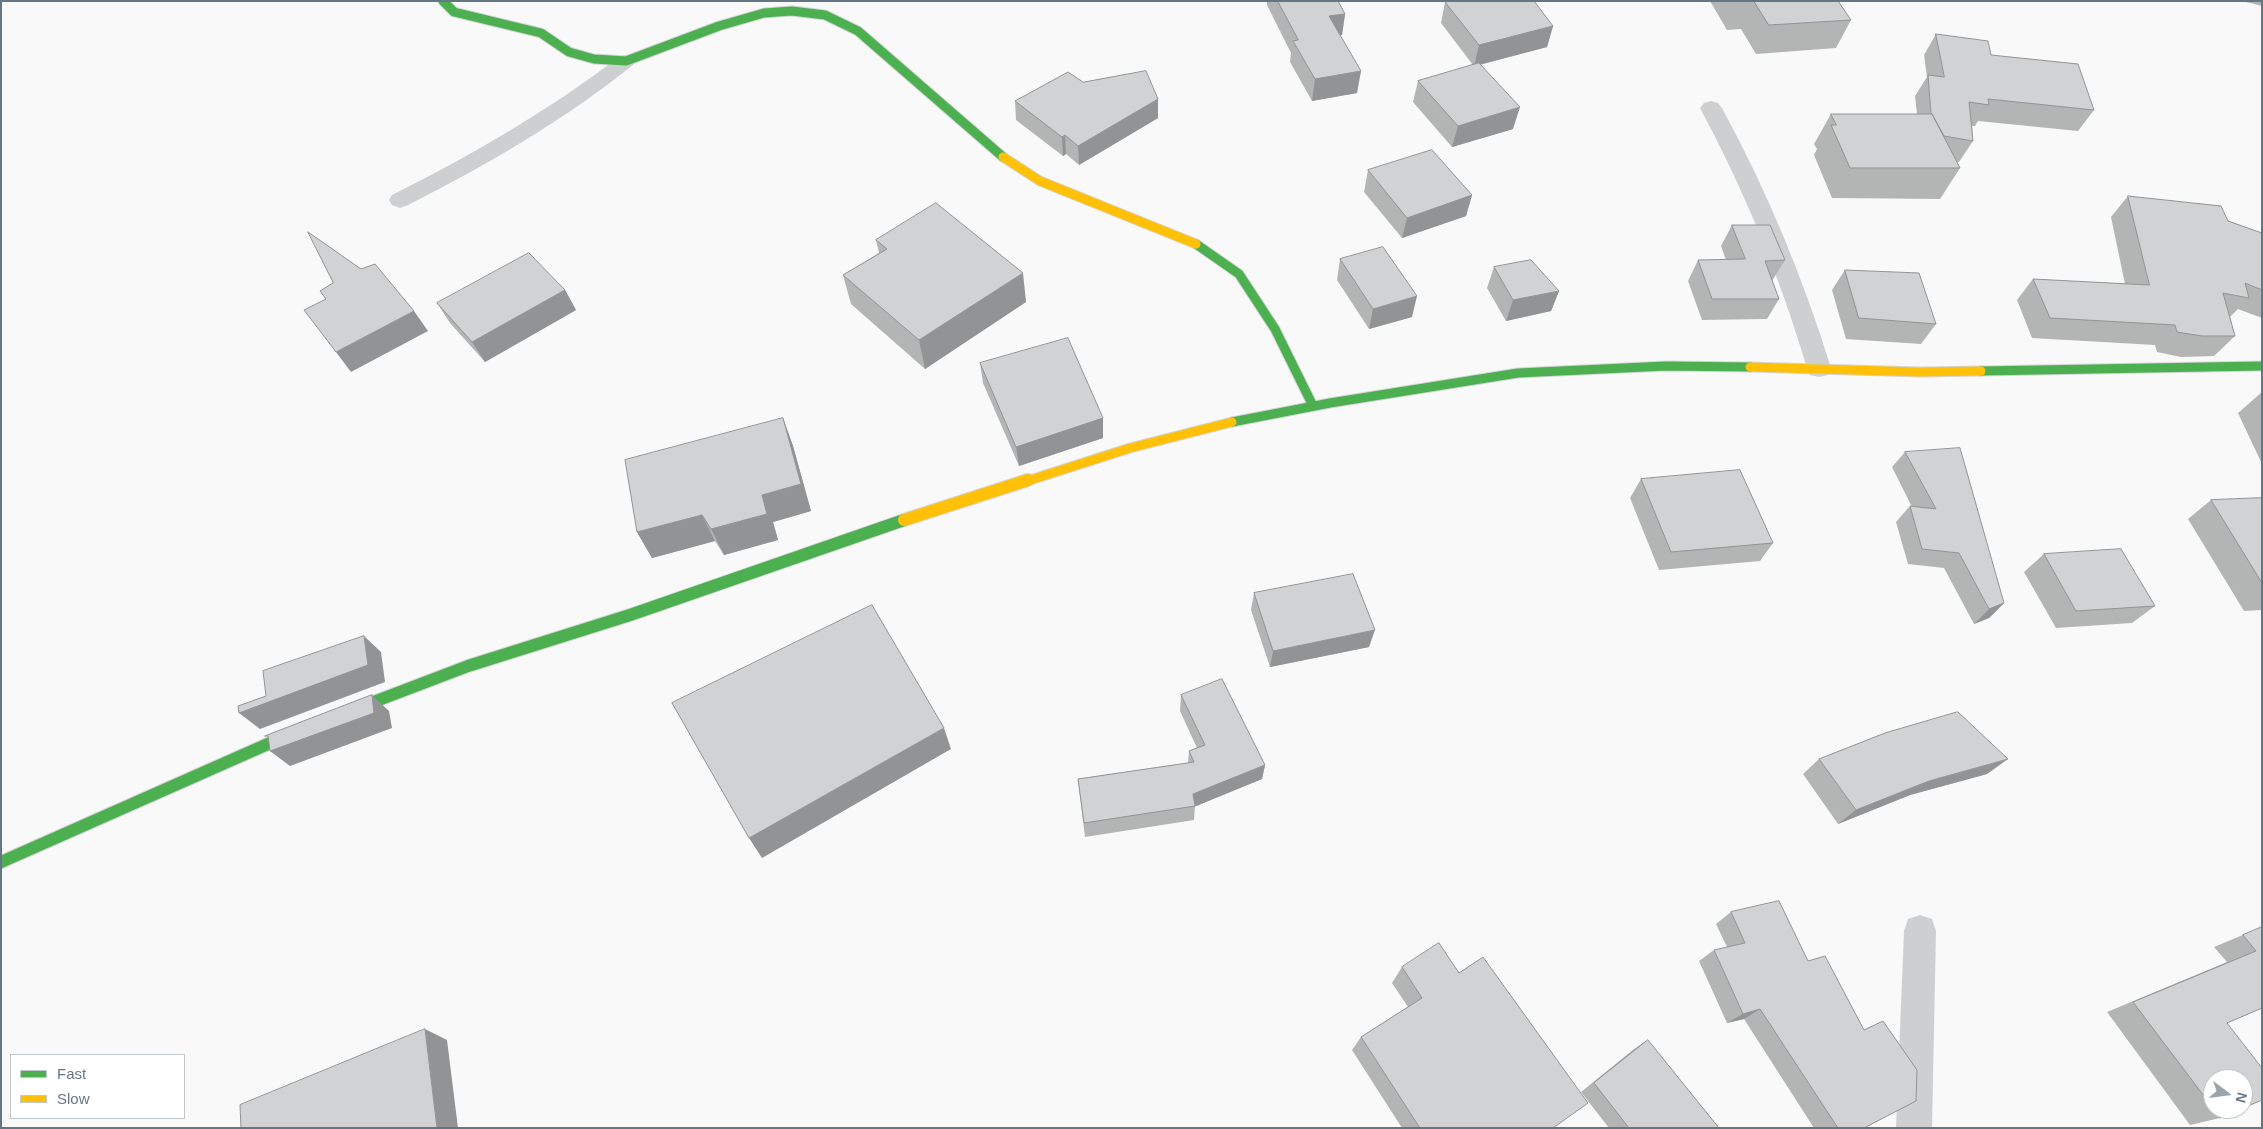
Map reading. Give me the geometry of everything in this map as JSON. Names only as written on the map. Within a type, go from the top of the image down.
[{"type":"street","points":[[443,1],[454,12],[540,33],[569,52],[594,60],[626,61]]},
{"type":"street","points":[[400,200],[457,172],[573,102],[626,61],[719,26],[764,13],[792,11],[825,16],[858,31],[994,151],[1032,176],[1197,245],[1239,274],[1275,329],[1313,406]]},
{"type":"street","points":[[1711,108],[1737,155],[1761,206],[1802,309],[1819,368]]},
{"type":"street","points":[[333,717],[468,666],[630,615],[896,523],[1130,448],[1234,421],[1313,406],[1518,373],[1666,366],[1819,368],[1920,372],[2262,366]]},
{"type":"street","points":[[1,862],[82,828],[279,737],[315,724]]},
{"type":"street","points":[[1914,1128],[1920,931]]},
{"type":"building","points":[[1278,1],[1338,1],[1345,14],[1329,16],[1361,71],[1315,79],[1293,41],[1298,40]]},
{"type":"building","points":[[1534,1],[1553,26],[1479,45],[1445,2]]},
{"type":"building","points":[[1754,1],[1838,1],[1851,20],[1769,25]]},
{"type":"building","points":[[1936,34],[1988,41],[1991,55],[2078,64],[2094,110],[1988,99],[1989,105],[1969,102],[1973,141],[1944,136],[1931,114],[1928,75],[1944,77]]},
{"type":"building","points":[[1479,63],[1520,107],[1458,126],[1418,81]]},
{"type":"building","points":[[1146,71],[1158,99],[1078,146],[1065,135],[1062,137],[1015,101],[1068,72],[1083,82]]},
{"type":"building","points":[[1831,114],[1932,114],[1960,168],[1850,168],[1831,125],[1836,125]]},
{"type":"building","points":[[1432,150],[1472,195],[1407,218],[1368,170]]},
{"type":"building","points":[[2128,196],[2221,206],[2228,221],[2262,233],[2262,290],[2245,283],[2249,298],[2223,293],[2235,336],[2202,336],[2177,332],[2175,325],[2050,318],[2033,279],[2149,285]]},
{"type":"building","points":[[936,203],[1023,273],[919,340],[843,275],[887,249],[876,240]]},
{"type":"building","points":[[1732,225],[1770,225],[1785,260],[1765,261],[1779,299],[1712,299],[1698,260],[1745,259]]},
{"type":"building","points":[[308,232],[361,269],[375,264],[414,311],[336,352],[304,310],[326,299],[320,291],[333,283]]},
{"type":"building","points":[[1383,247],[1417,296],[1373,309],[1340,259]]},
{"type":"building","points":[[529,253],[565,290],[472,342],[437,303]]},
{"type":"building","points":[[1531,260],[1559,291],[1513,300],[1494,267]]},
{"type":"building","points":[[1845,270],[1919,273],[1936,324],[1859,318]]},
{"type":"building","points":[[1068,338],[1103,418],[1016,447],[980,363]]},
{"type":"building","points":[[783,418],[801,484],[762,495],[767,514],[711,529],[702,515],[637,532],[625,460]]},
{"type":"building","points":[[1960,448],[2004,603],[1989,609],[1959,553],[1922,549],[1910,506],[1936,509],[1905,452]]},
{"type":"building","points":[[1740,470],[1773,543],[1671,552],[1641,479]]},
{"type":"building","points":[[2262,498],[2262,583],[2211,500]]},
{"type":"building","points":[[2121,549],[2155,606],[2076,611],[2044,554]]},
{"type":"building","points":[[1353,574],[1375,630],[1273,651],[1254,593]]},
{"type":"building","points":[[872,605],[944,728],[749,838],[672,703]]},
{"type":"building","points":[[364,636],[368,665],[239,713],[238,706],[266,696],[263,671]]},
{"type":"building","points":[[1222,679],[1265,765],[1193,794],[1195,806],[1084,823],[1078,779],[1194,762],[1189,751],[1205,745],[1181,695]]},
{"type":"building","points":[[372,695],[374,713],[270,751],[268,736],[265,736]]},
{"type":"building","points":[[1958,712],[2008,759],[1929,781],[1856,810],[1819,759],[1885,733]]},
{"type":"building","points":[[1779,901],[1808,961],[1825,956],[1864,1030],[1883,1021],[1917,1070],[1916,1101],[1864,1128],[1838,1128],[1760,1009],[1743,1014],[1714,950],[1745,943],[1731,912]]},
{"type":"building","points":[[2262,927],[2262,1008],[2227,1023],[2262,1068],[2262,1100],[2253,1104],[2253,1069],[2203,1069],[2203,1095],[2133,1002],[2256,951],[2243,935]]},
{"type":"building","points":[[1439,943],[1459,973],[1483,957],[1588,1103],[1553,1128],[1420,1128],[1361,1037],[1422,998],[1402,967]]},
{"type":"building","points":[[425,1029],[437,1128],[241,1128],[240,1105]]},
{"type":"building","points":[[1648,1040],[1719,1128],[1629,1128],[1594,1083]]},
{"type":"traffic: fast","points":[[443,1],[454,12],[541,33],[569,52],[594,59],[626,61],[719,26],[764,13],[792,11],[825,15],[858,31],[1003,157]]},
{"type":"traffic: fast","points":[[1196,244],[1239,274],[1275,329],[1313,406]]},
{"type":"traffic: fast","points":[[1232,422],[1330,403],[1518,373],[1666,366],[1750,367]]},
{"type":"traffic: fast","points":[[1981,371],[2262,366]]},
{"type":"traffic: fast","points":[[342,714],[468,666],[630,615],[904,520]]},
{"type":"traffic: fast","points":[[1,862],[304,728]]},
{"type":"traffic: slow","points":[[1003,157],[1040,181],[1196,244]]},
{"type":"traffic: slow","points":[[1750,367],[1920,372],[1981,371]]},
{"type":"traffic: slow","points":[[904,520],[1130,448],[1232,422]]}]
